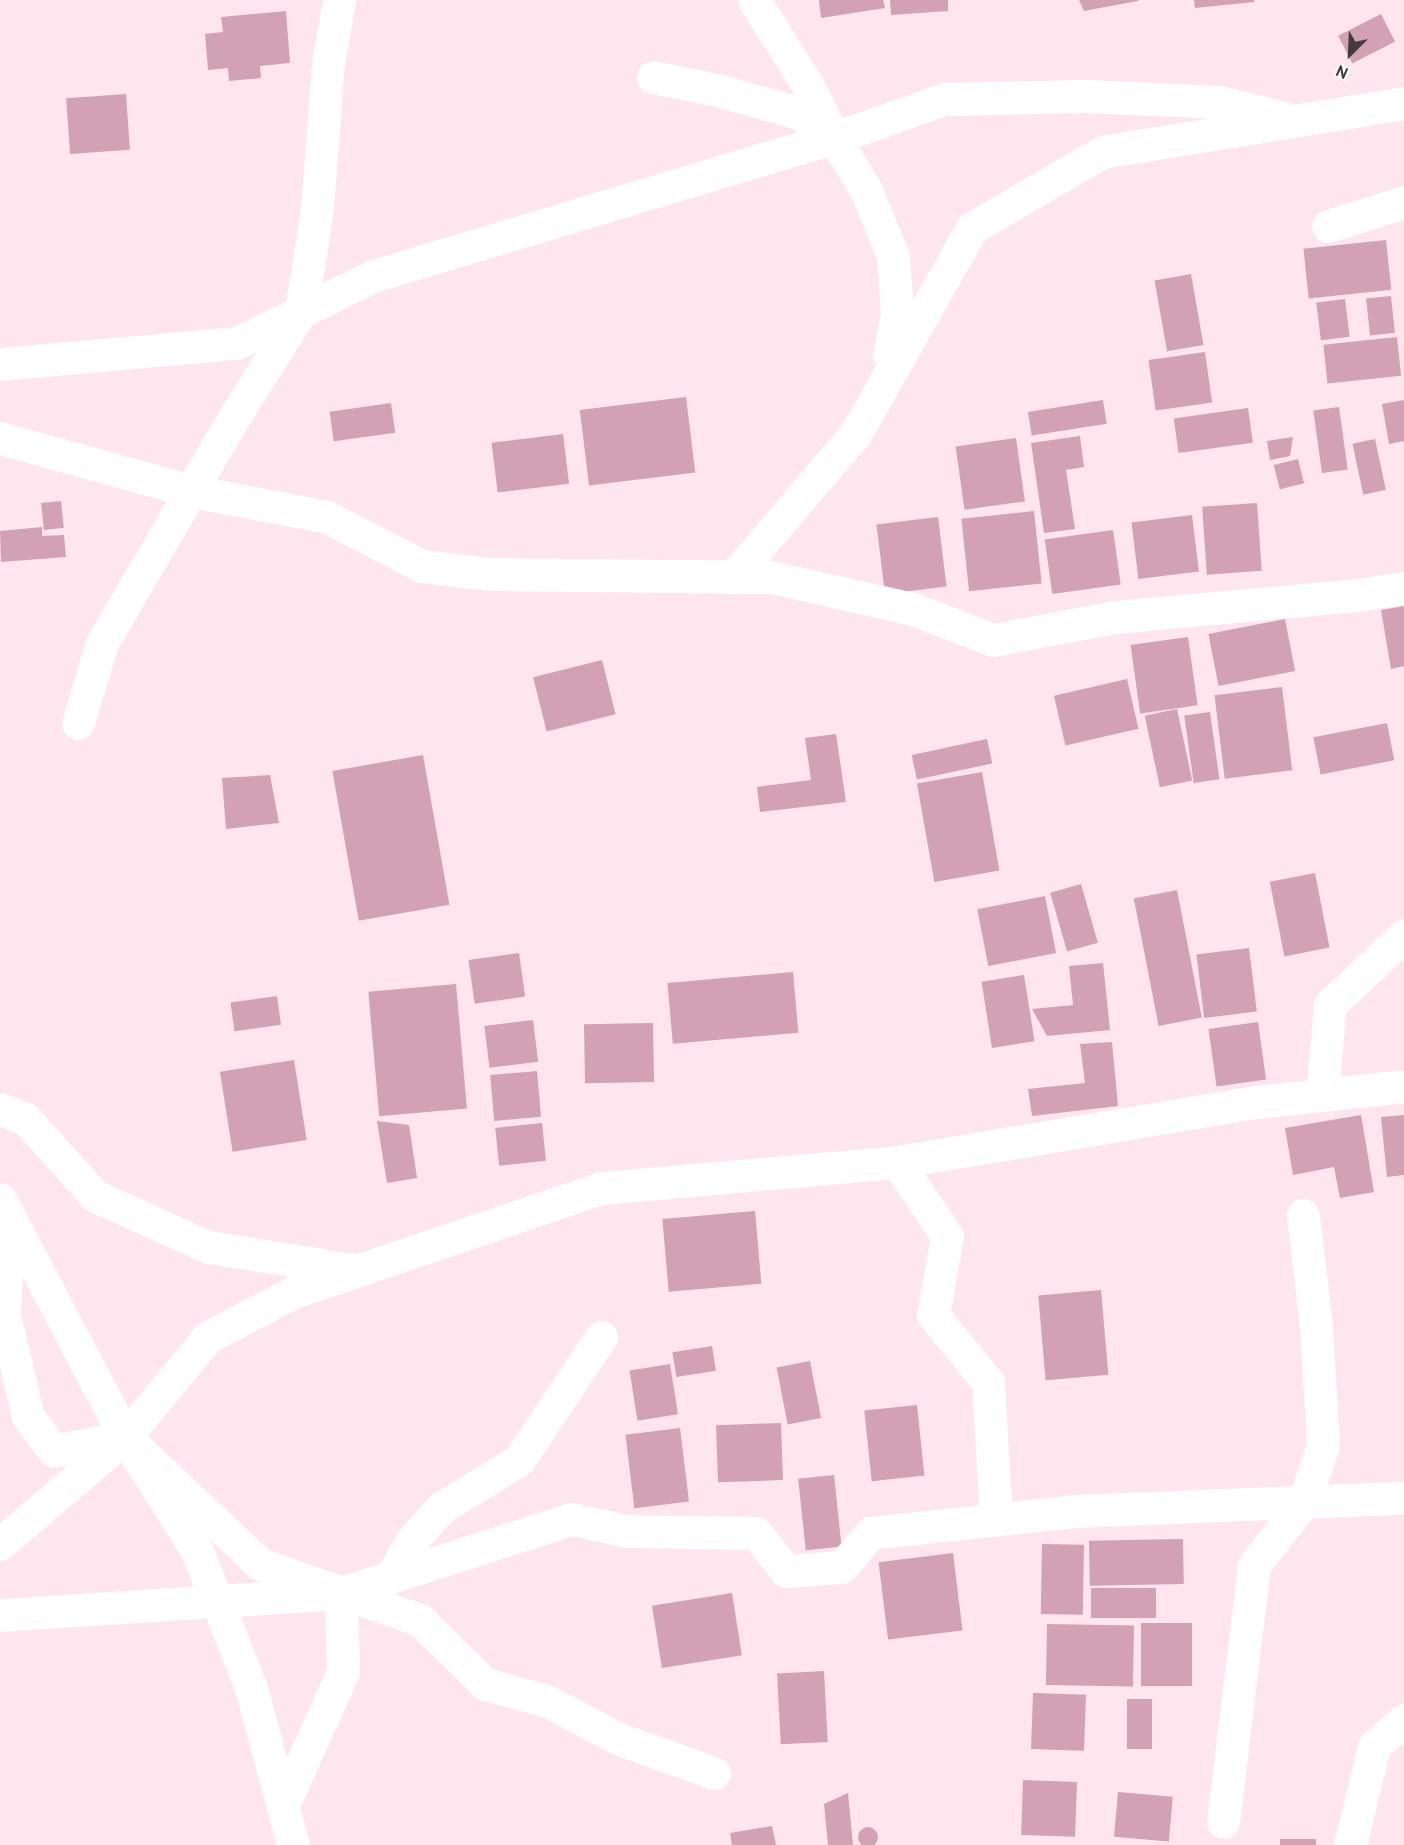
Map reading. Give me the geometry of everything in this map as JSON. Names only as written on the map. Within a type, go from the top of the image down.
[{"type":"street","points":[[78,723],[102,643],[191,491],[301,311],[317,209],[328,63],[339,0]]},
{"type":"street","points":[[754,0],[807,84],[834,138],[866,190],[892,255],[897,315],[882,386]]},
{"type":"street","points":[[653,77],[721,91],[799,113],[834,138]]},
{"type":"street","points":[[0,364],[237,343],[373,276],[834,138],[945,99],[1086,96],[1220,102],[1292,120]]},
{"type":"street","points":[[733,577],[856,432],[972,228],[1102,152],[1404,104]]},
{"type":"street","points":[[1328,226],[1404,202]]},
{"type":"street","points":[[0,438],[191,491],[327,517],[422,566],[489,574],[771,577],[913,609],[993,640],[1115,617],[1356,595],[1404,588]]},
{"type":"street","points":[[1322,1094],[1330,1005],[1404,935]]},
{"type":"street","points":[[0,1544],[125,1437],[208,1337],[294,1292],[601,1188],[897,1162],[1245,1104],[1404,1086]]},
{"type":"street","points":[[0,1110],[26,1119],[95,1196],[208,1247],[357,1271]]},
{"type":"street","points":[[897,1162],[947,1236],[933,1315],[988,1382],[996,1520]]},
{"type":"street","points":[[4,1207],[2,1320],[28,1417],[54,1451],[125,1437]]},
{"type":"street","points":[[4,1207],[125,1437],[197,1551],[251,1688],[293,1845]]},
{"type":"street","points":[[1223,1822],[1254,1565],[1304,1502],[1323,1445],[1316,1326],[1303,1215]]},
{"type":"street","points":[[391,1577],[412,1540],[441,1508],[519,1460],[601,1337]]},
{"type":"street","points":[[125,1437],[260,1564],[420,1620],[485,1684],[547,1701],[619,1739],[714,1773]]},
{"type":"street","points":[[0,1615],[216,1599],[342,1593],[572,1519],[626,1531],[756,1533],[786,1571],[842,1568],[870,1533],[1075,1511],[1404,1498]]},
{"type":"street","points":[[282,1805],[343,1672],[342,1593]]},
{"type":"street","points":[[1350,1845],[1374,1746],[1404,1720]]},
{"type":"building","points":[[819,0],[883,0],[885,8],[821,18]]},
{"type":"building","points":[[890,0],[948,0],[948,11],[891,15]]},
{"type":"building","points":[[1079,0],[1138,0],[1138,1],[1084,11]]},
{"type":"building","points":[[1194,0],[1254,0],[1254,2],[1195,8]]},
{"type":"building","points":[[286,11],[290,63],[260,66],[261,78],[229,81],[228,68],[208,70],[205,34],[223,32],[221,17]]},
{"type":"building","points":[[1381,14],[1395,42],[1352,63],[1338,36]]},
{"type":"building","points":[[126,94],[130,150],[70,154],[66,98]]},
{"type":"building","points":[[1386,240],[1391,290],[1309,298],[1303,249]]},
{"type":"building","points":[[1191,274],[1204,345],[1167,351],[1155,280]]},
{"type":"building","points":[[1391,296],[1395,333],[1370,335],[1366,299]]},
{"type":"building","points":[[1345,299],[1350,337],[1321,340],[1316,303]]},
{"type":"building","points":[[1397,337],[1401,376],[1327,384],[1323,345]]},
{"type":"building","points":[[1205,352],[1212,403],[1156,410],[1149,360]]},
{"type":"building","points":[[686,397],[695,472],[589,485],[580,410]]},
{"type":"building","points":[[1103,400],[1107,424],[1032,436],[1028,412]]},
{"type":"building","points":[[1404,400],[1404,441],[1389,444],[1382,404]]},
{"type":"building","points":[[391,403],[395,433],[334,441],[330,412]]},
{"type":"building","points":[[1339,407],[1348,469],[1322,473],[1313,411]]},
{"type":"building","points":[[1248,408],[1253,443],[1179,453],[1174,418]]},
{"type":"building","points":[[563,434],[569,484],[498,492],[492,443]]},
{"type":"building","points":[[1080,436],[1084,467],[1066,470],[1075,529],[1044,533],[1031,443]]},
{"type":"building","points":[[1293,437],[1290,456],[1270,460],[1267,441]]},
{"type":"building","points":[[1016,438],[1025,501],[965,510],[956,446]]},
{"type":"building","points":[[1375,439],[1386,490],[1363,495],[1353,444]]},
{"type":"building","points":[[1298,459],[1304,483],[1280,489],[1274,465]]},
{"type":"building","points":[[61,501],[64,528],[44,530],[41,503]]},
{"type":"building","points":[[1257,503],[1262,571],[1207,575],[1202,507]]},
{"type":"building","points":[[1034,511],[1042,584],[969,591],[961,519]]},
{"type":"building","points":[[1192,515],[1199,572],[1138,579],[1131,522]]},
{"type":"building","points":[[938,517],[947,586],[885,594],[876,525]]},
{"type":"building","points":[[42,527],[42,536],[64,535],[66,557],[1,562],[0,531]]},
{"type":"building","points":[[1113,530],[1121,584],[1052,594],[1045,540]]},
{"type":"building","points":[[1404,606],[1404,666],[1391,669],[1381,610]]},
{"type":"building","points":[[1285,619],[1295,671],[1219,686],[1208,634]]},
{"type":"building","points":[[1188,637],[1198,705],[1140,713],[1131,645]]},
{"type":"building","points":[[602,660],[616,714],[547,732],[533,677]]},
{"type":"building","points":[[1127,679],[1138,729],[1065,746],[1054,696]]},
{"type":"building","points":[[1282,687],[1292,770],[1225,779],[1215,695]]},
{"type":"building","points":[[1177,709],[1192,780],[1160,787],[1145,716]]},
{"type":"building","points":[[1210,712],[1219,779],[1194,783],[1184,716]]},
{"type":"building","points":[[1387,723],[1394,760],[1321,775],[1313,737]]},
{"type":"building","points":[[836,734],[846,802],[760,812],[757,787],[811,780],[805,738]]},
{"type":"building","points":[[987,739],[992,763],[917,779],[912,755]]},
{"type":"building","points":[[423,755],[449,905],[359,921],[332,771]]},
{"type":"building","points":[[982,772],[999,870],[934,882],[917,783]]},
{"type":"building","points":[[270,775],[279,823],[226,829],[222,778]]},
{"type":"building","points":[[1315,873],[1330,948],[1284,956],[1270,882]]},
{"type":"building","points":[[1081,884],[1098,943],[1067,951],[1050,893]]},
{"type":"building","points":[[1177,890],[1202,1018],[1159,1026],[1134,898]]},
{"type":"building","points":[[1045,896],[1056,953],[988,966],[977,909]]},
{"type":"building","points":[[1249,948],[1257,1012],[1204,1018],[1196,954]]},
{"type":"building","points":[[519,953],[525,997],[475,1004],[468,960]]},
{"type":"building","points":[[1103,963],[1110,1030],[1047,1036],[1032,1009],[1073,1005],[1069,966]]},
{"type":"building","points":[[793,972],[798,1033],[673,1044],[667,983]]},
{"type":"building","points":[[1024,975],[1034,1041],[992,1048],[982,982]]},
{"type":"building","points":[[456,984],[467,1109],[379,1116],[368,992]]},
{"type":"building","points":[[277,996],[281,1025],[234,1031],[230,1003]]},
{"type":"building","points":[[533,1020],[538,1062],[489,1068],[484,1026]]},
{"type":"building","points":[[1258,1022],[1266,1079],[1217,1086],[1208,1029]]},
{"type":"building","points":[[653,1023],[654,1082],[585,1083],[584,1024]]},
{"type":"building","points":[[1112,1042],[1118,1106],[1032,1116],[1028,1089],[1085,1083],[1080,1044]]},
{"type":"building","points":[[294,1060],[307,1140],[233,1152],[220,1072]]},
{"type":"building","points":[[537,1071],[541,1117],[494,1121],[490,1075]]},
{"type":"building","points":[[1361,1115],[1374,1192],[1340,1198],[1334,1167],[1293,1175],[1285,1128]]},
{"type":"building","points":[[1404,1115],[1404,1175],[1387,1177],[1381,1117]]},
{"type":"building","points":[[377,1121],[409,1125],[417,1178],[387,1183]]},
{"type":"building","points":[[542,1123],[546,1161],[499,1166],[495,1128]]},
{"type":"building","points":[[755,1211],[761,1284],[669,1292],[662,1219]]},
{"type":"building","points":[[1101,1290],[1108,1375],[1046,1380],[1038,1295]]},
{"type":"building","points":[[712,1346],[716,1371],[676,1377],[672,1352]]},
{"type":"building","points":[[810,1361],[821,1418],[788,1424],[777,1367]]},
{"type":"building","points":[[670,1364],[678,1414],[637,1421],[630,1370]]},
{"type":"building","points":[[917,1405],[924,1476],[872,1481],[864,1411]]},
{"type":"building","points":[[781,1423],[783,1480],[718,1482],[716,1425]]},
{"type":"building","points":[[680,1428],[689,1501],[634,1508],[625,1435]]},
{"type":"building","points":[[834,1475],[842,1547],[806,1550],[798,1479]]},
{"type":"building","points":[[1183,1539],[1184,1584],[1090,1586],[1089,1541]]},
{"type":"building","points":[[1042,1544],[1084,1545],[1083,1615],[1041,1614]]},
{"type":"building","points":[[953,1553],[963,1630],[888,1640],[879,1562]]},
{"type":"building","points":[[1091,1588],[1156,1588],[1156,1618],[1091,1618]]},
{"type":"building","points":[[732,1593],[742,1655],[662,1668],[652,1606]]},
{"type":"building","points":[[1141,1623],[1192,1623],[1192,1686],[1141,1686]]},
{"type":"building","points":[[1047,1624],[1134,1626],[1133,1687],[1046,1685]]},
{"type":"building","points":[[824,1671],[828,1742],[781,1744],[777,1673]]},
{"type":"building","points":[[1033,1693],[1086,1695],[1084,1751],[1031,1749]]},
{"type":"building","points":[[1127,1699],[1152,1699],[1152,1749],[1127,1749]]},
{"type":"building","points":[[1023,1780],[1077,1782],[1075,1837],[1021,1835]]},
{"type":"building","points":[[1118,1792],[1173,1797],[1169,1842],[1114,1837]]},
{"type":"building","points":[[848,1793],[853,1845],[828,1845],[824,1804]]},
{"type":"building","points":[[772,1826],[776,1845],[732,1845],[730,1833]]},
{"type":"building","points":[[864,1827],[872,1827],[878,1833],[878,1841],[872,1847],[864,1847],[858,1841],[858,1833]]},
{"type":"building","points":[[1280,1839],[1316,1839],[1316,1845],[1280,1845]]}]
